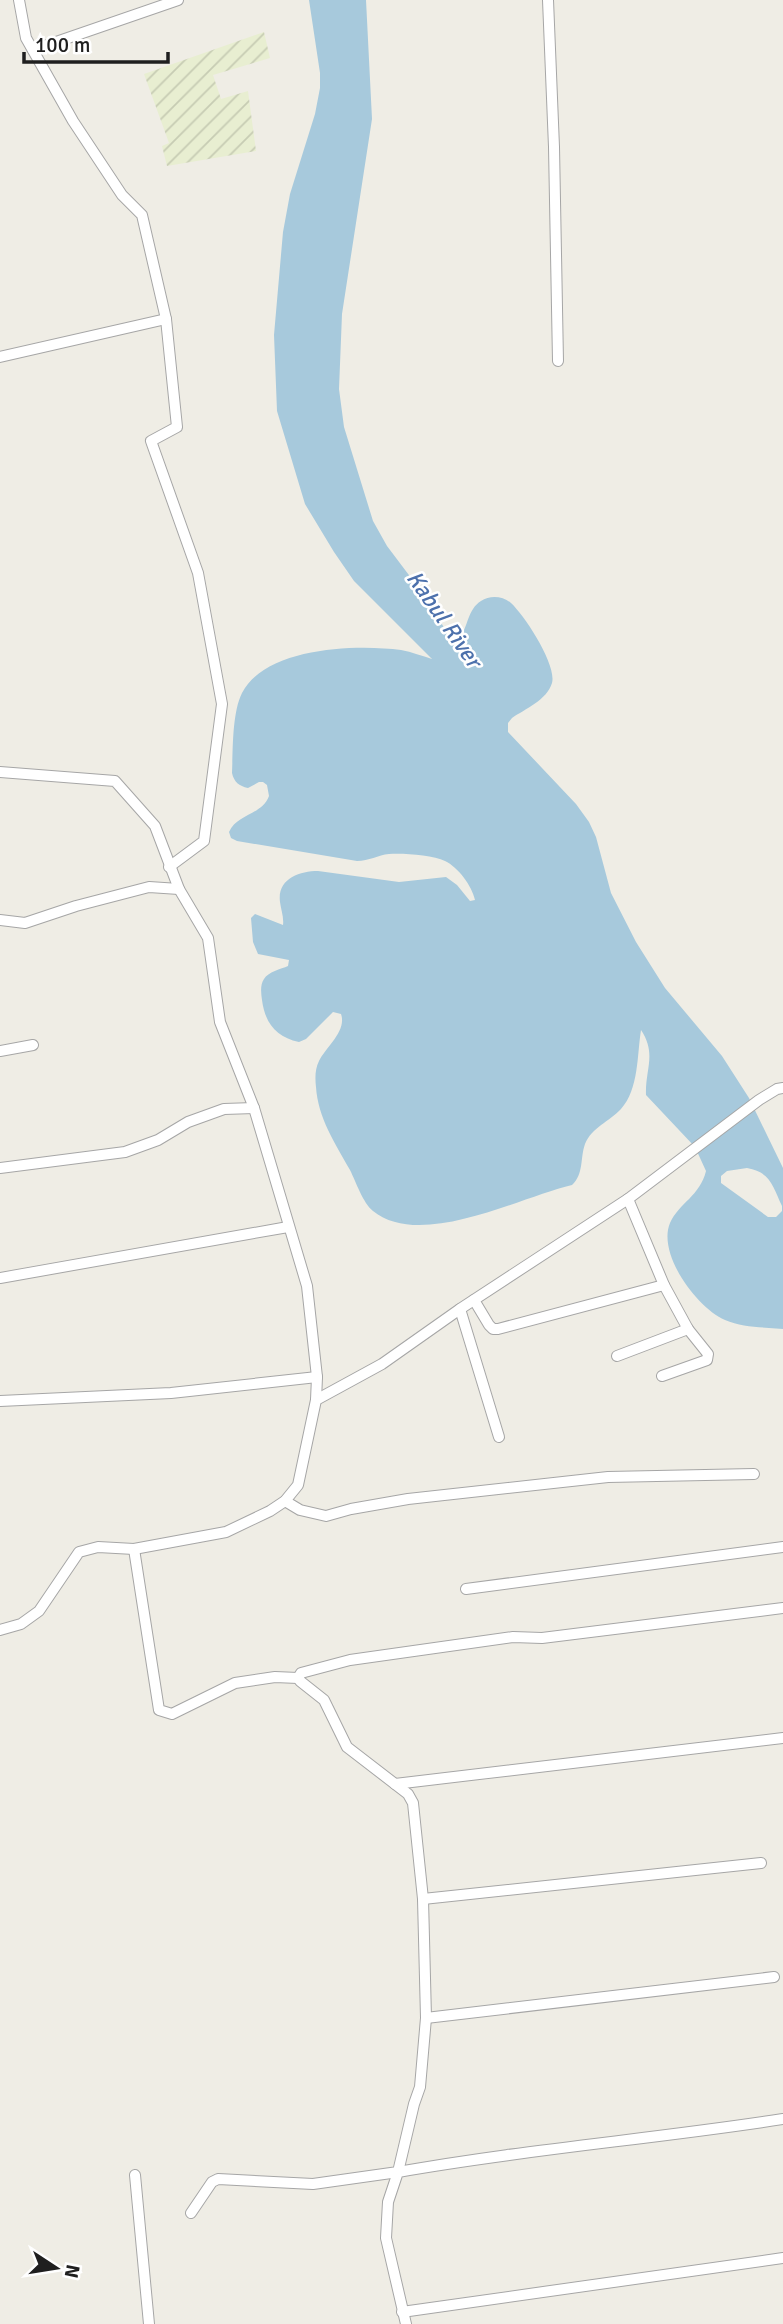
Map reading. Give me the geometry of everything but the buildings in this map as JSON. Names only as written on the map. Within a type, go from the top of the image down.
[{"type":"street","points":[[19,0],[23,24],[33,50],[105,172],[122,195],[142,215],[166,318],[177,427],[151,441],[198,573],[222,704],[204,841],[169,867]]},
{"type":"street","points":[[33,50],[178,0]]},
{"type":"street","points":[[548,0],[552,54],[558,361]]},
{"type":"street","points":[[0,357],[166,318]]},
{"type":"street","points":[[0,772],[115,782],[155,826],[179,889],[208,937],[220,1022],[254,1108],[307,1286],[317,1377],[316,1400],[298,1485],[285,1501],[226,1532],[134,1549],[98,1547],[79,1552],[39,1611],[21,1625],[0,1630]]},
{"type":"street","points":[[0,920],[25,923],[76,906],[149,887],[179,889]]},
{"type":"street","points":[[0,1051],[33,1045]]},
{"type":"street","points":[[316,1400],[382,1364],[460,1309],[628,1199],[759,1100],[783,1088]]},
{"type":"street","points":[[0,1168],[125,1152],[158,1140],[188,1122],[224,1109],[254,1108]]},
{"type":"street","points":[[628,1199],[664,1285],[688,1329],[709,1357],[662,1376]]},
{"type":"street","points":[[0,1278],[288,1227]]},
{"type":"street","points":[[474,1300],[489,1325],[498,1329],[664,1285]]},
{"type":"street","points":[[460,1309],[499,1437]]},
{"type":"street","points":[[617,1356],[688,1329]]},
{"type":"street","points":[[0,1401],[171,1393],[317,1377]]},
{"type":"street","points":[[285,1501],[300,1510],[326,1516],[351,1508],[408,1499],[608,1478],[754,1474]]},
{"type":"street","points":[[466,1589],[783,1547]]},
{"type":"street","points":[[134,1549],[159,1710],[172,1714],[235,1684],[275,1676],[298,1678],[324,1700],[347,1747],[408,1794],[414,1803],[423,1899],[426,2018],[420,2087],[388,2202],[386,2238],[406,2324]]},
{"type":"street","points":[[298,1678],[301,1674],[350,1660],[513,1637],[542,1638],[783,1608]]},
{"type":"street","points":[[395,1784],[783,1738]]},
{"type":"street","points":[[423,1899],[761,1863]]},
{"type":"street","points":[[426,2018],[774,1977]]},
{"type":"street","points":[[191,2213],[212,2182],[218,2179],[313,2183],[475,2158],[783,2119]]},
{"type":"street","points":[[135,2175],[149,2324]]},
{"type":"street","points":[[402,2312],[783,2258]]},
{"type":"green space","points":[[264,32],[270,58],[213,75],[221,99],[248,91],[256,151],[167,166],[162,146],[169,143],[144,74]]},
{"type":"water","points":[[309,0],[366,0],[372,119],[342,314],[339,389],[344,427],[373,521],[387,546],[427,599],[449,636],[453,639],[460,638],[471,613],[481,601],[492,597],[500,598],[517,609],[545,653],[550,665],[552,683],[535,704],[512,718],[508,723],[508,732],[576,804],[589,822],[596,837],[611,893],[636,942],[665,988],[722,1056],[749,1098],[783,1168],[783,1329],[739,1324],[714,1314],[692,1292],[674,1264],[667,1236],[670,1223],[699,1187],[706,1171],[695,1147],[646,1095],[649,1054],[641,1030],[634,1082],[627,1101],[588,1138],[578,1176],[572,1185],[471,1217],[417,1225],[393,1222],[369,1207],[333,1140],[320,1109],[316,1070],[319,1061],[339,1033],[341,1014],[333,1012],[306,1039],[299,1042],[278,1033],[266,1016],[261,995],[263,981],[268,974],[288,966],[289,960],[258,954],[253,942],[251,918],[255,914],[283,925],[280,894],[282,887],[291,878],[318,871],[399,882],[446,877],[457,885],[470,901],[475,900],[459,872],[440,859],[395,854],[357,861],[237,841],[231,838],[229,832],[238,821],[261,807],[269,796],[267,785],[263,782],[248,788],[240,785],[232,773],[236,711],[242,693],[254,678],[271,666],[291,658],[337,649],[401,650],[432,659],[354,581],[334,552],[305,504],[277,411],[274,335],[283,232],[290,194],[315,114],[320,73]],"holes":[[[747,1168],[755,1170],[770,1181],[782,1206],[782,1211],[776,1217],[768,1217],[721,1183],[721,1176],[727,1171]]]},
{"type":"water label","name":"Kabul River","points":[[444,619]]}]
